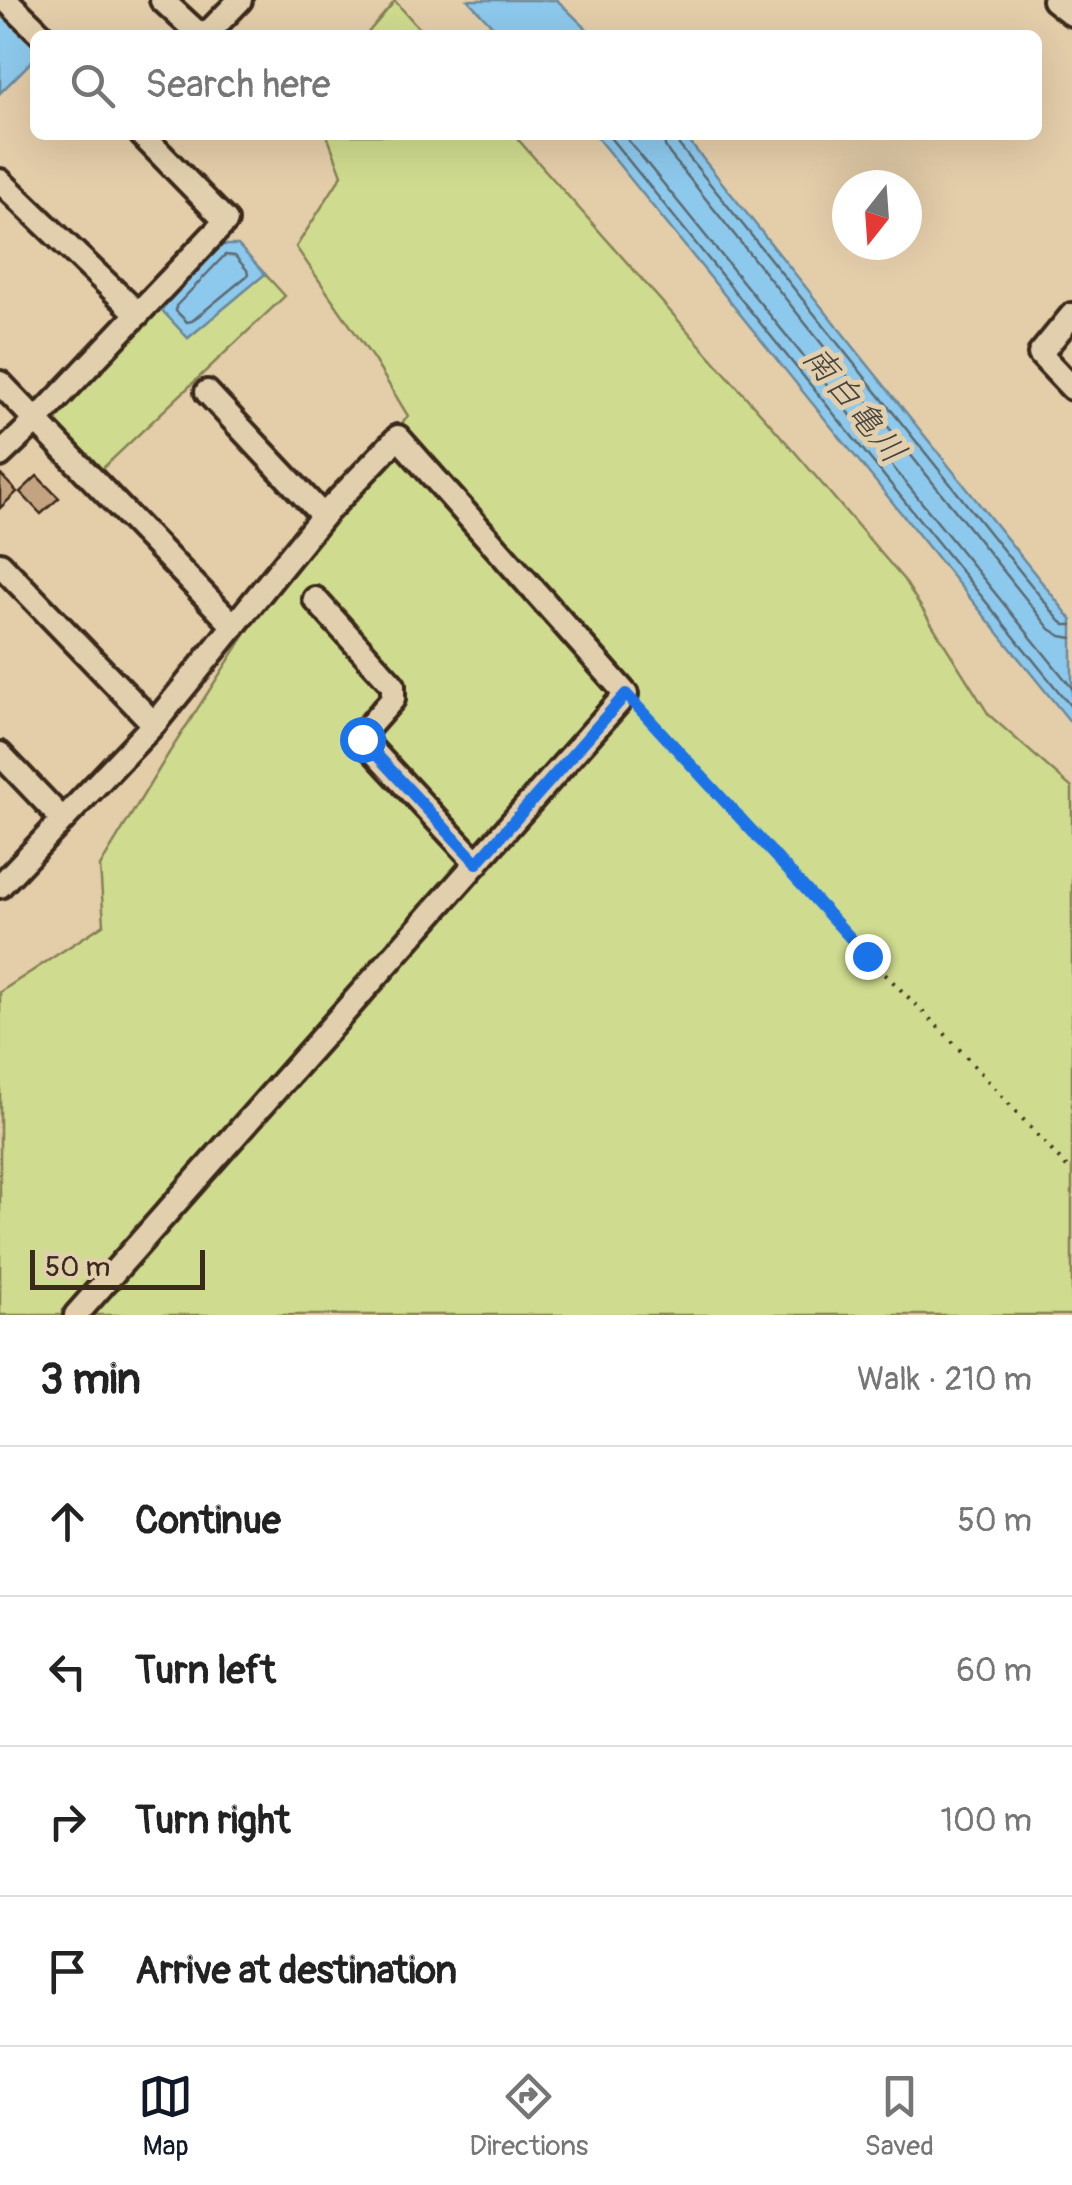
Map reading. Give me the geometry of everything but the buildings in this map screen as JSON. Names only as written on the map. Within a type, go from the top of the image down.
[{"type":"street","points":[[6,0],[37,30]]},
{"type":"street","points":[[162,0],[197,30]]},
{"type":"street","points":[[208,30],[240,0]]},
{"type":"street","points":[[1054,0],[1072,14]]},
{"type":"street","points":[[0,455],[226,221],[147,140]]},
{"type":"street","points":[[0,181],[138,314]]},
{"type":"street","points":[[1072,315],[1040,354],[1072,388]]},
{"type":"street","points":[[0,383],[234,626]]},
{"type":"street","points":[[206,392],[323,516]]},
{"type":"street","points":[[0,886],[154,724],[323,516],[398,437],[626,694],[76,1315]]},
{"type":"street","points":[[0,564],[154,724]]},
{"type":"street","points":[[315,599],[393,686],[393,699],[362,739],[477,863]]},
{"type":"street","points":[[0,754],[63,820]]},
{"type":"path","points":[[626,694],[1072,1174]]},
{"type":"green space","points":[[395,1],[421,30],[370,30]]},
{"type":"green space","points":[[329,140],[518,140],[904,580],[989,715],[1072,788],[1072,1315],[0,1315],[0,992],[104,924],[100,866],[299,551],[408,416],[296,247],[342,175]]},
{"type":"green space","points":[[265,274],[285,296],[101,470],[57,425],[57,409],[160,308],[188,338]]},
{"type":"water","points":[[468,0],[557,0],[588,30],[496,30]]},
{"type":"water","points":[[0,11],[30,41],[30,63],[0,93]]},
{"type":"water","name":"南白亀川","points":[[599,140],[688,140],[1072,620],[1072,724]]},
{"type":"water","points":[[221,245],[238,245],[265,274],[188,338],[160,308]]},
{"type":"route","points":[[362,739],[477,863],[626,694],[867,956]]}]
